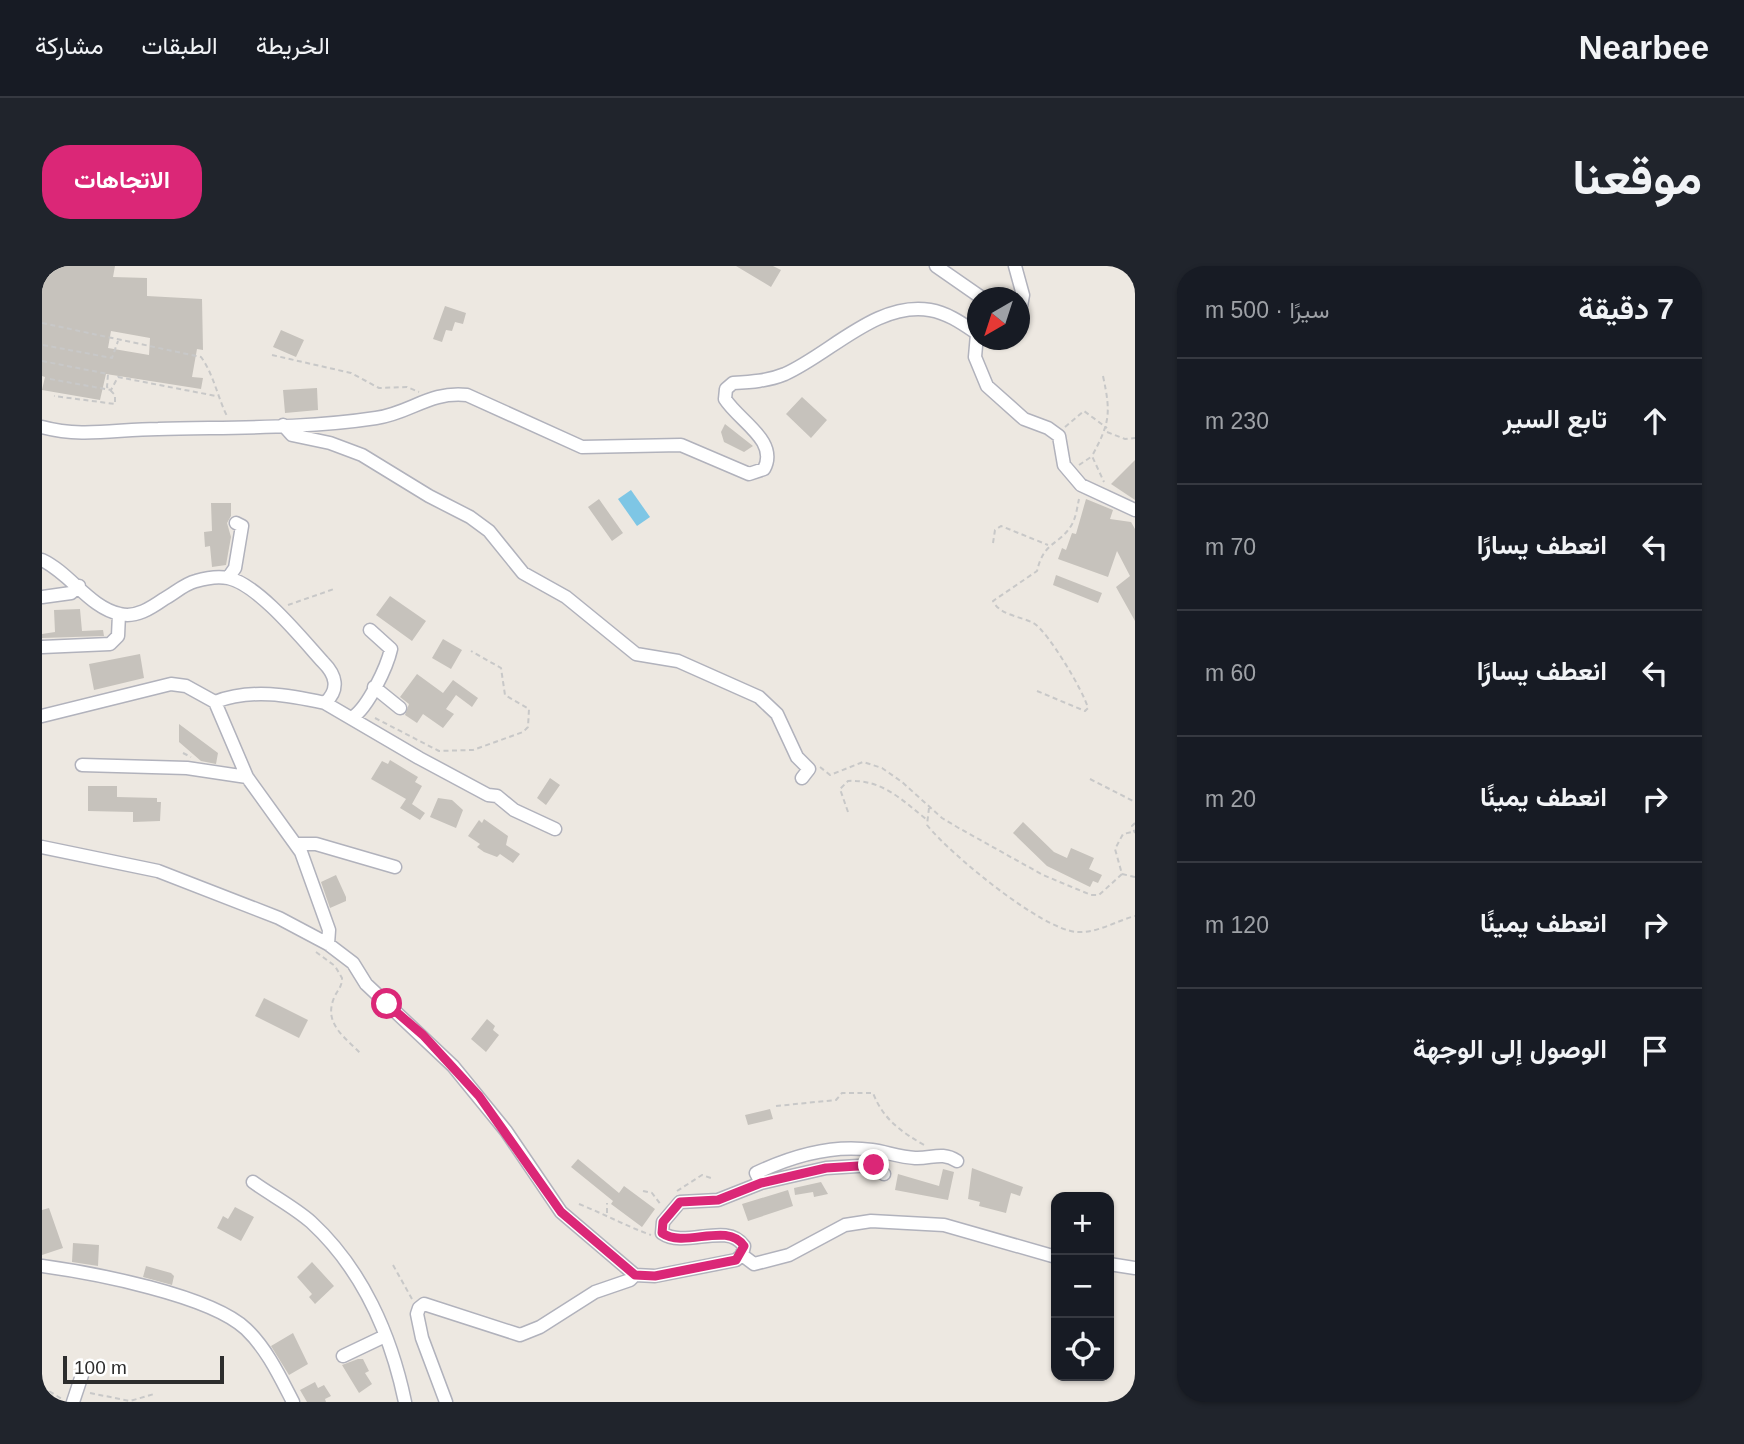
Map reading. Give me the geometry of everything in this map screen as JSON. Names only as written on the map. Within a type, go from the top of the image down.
[{"type":"street","points":[[936,266],[967,288]]},
{"type":"street","points":[[1015,266],[1021,287]]},
{"type":"street","points":[[42,427],[97,435],[139,429],[234,429],[391,416],[433,397],[450,393],[467,395],[582,446],[681,445],[749,474],[764,469],[768,455],[763,441],[725,399],[726,389],[733,383],[753,383],[785,374],[879,319],[916,309],[948,316],[967,328]]},
{"type":"street","points":[[975,350],[977,366],[987,386],[1024,419],[1048,428],[1059,436],[1063,464],[1069,474],[1085,489],[1135,510]]},
{"type":"street","points":[[283,425],[292,435],[330,443],[362,455],[480,523],[523,573],[566,597],[636,654],[678,661],[759,697],[776,714],[797,757],[809,769],[802,778]]},
{"type":"street","points":[[228,578],[235,568],[242,526],[236,523]]},
{"type":"street","points":[[42,560],[79,586],[100,605],[119,614],[131,615],[146,610],[195,581],[228,578],[241,583],[332,670],[336,680],[334,691],[326,702]]},
{"type":"street","points":[[42,597],[71,593],[79,586]]},
{"type":"street","points":[[42,647],[110,644],[118,636],[119,614]]},
{"type":"street","points":[[358,715],[388,663],[391,649],[370,630]]},
{"type":"street","points":[[42,716],[171,684],[186,687],[215,702],[247,777],[271,814],[296,844],[329,930],[328,944]]},
{"type":"street","points":[[374,687],[400,708]]},
{"type":"street","points":[[215,702],[242,695],[269,694],[292,694],[326,702],[358,715],[419,758],[488,795],[497,796],[514,810],[555,829]]},
{"type":"street","points":[[82,765],[187,768],[247,777]]},
{"type":"street","points":[[296,844],[316,844],[395,867]]},
{"type":"street","points":[[42,847],[158,872],[279,918],[328,944],[353,963],[366,984],[453,1066],[506,1131],[561,1212],[635,1275]]},
{"type":"street","points":[[761,1183],[756,1172],[779,1162],[827,1150],[862,1149],[917,1158],[942,1154],[957,1161]]},
{"type":"street","points":[[446,1402],[422,1338],[418,1323],[419,1307],[431,1304],[490,1328],[520,1335],[540,1327],[596,1292],[629,1280],[635,1275],[683,1271],[736,1260],[742,1255],[744,1246],[741,1241],[722,1236],[670,1238],[662,1233],[663,1222],[671,1208],[680,1202],[718,1200],[761,1183],[826,1168],[874,1165],[884,1174]]},
{"type":"street","points":[[253,1182],[310,1221],[351,1269],[373,1305],[405,1402]]},
{"type":"street","points":[[742,1255],[754,1264],[789,1255],[845,1225],[871,1221],[944,1225],[1051,1256]]},
{"type":"street","points":[[1114,1265],[1135,1268]]},
{"type":"street","points":[[42,1266],[86,1272],[220,1311],[246,1329],[259,1343],[293,1402]]},
{"type":"street","points":[[343,1356],[385,1336]]},
{"type":"street","points":[[76,1396],[82,1375]]},
{"type":"path","points":[[42,323],[201,358],[211,372],[217,396],[234,429]]},
{"type":"path","points":[[43,345],[112,358],[118,340]]},
{"type":"path","points":[[272,355],[351,373],[379,387],[407,387],[433,397]]},
{"type":"path","points":[[42,361],[108,374],[107,387],[111,390],[115,404],[54,396]]},
{"type":"path","points":[[1069,474],[1092,456],[1107,430],[1110,412],[1103,376]]},
{"type":"path","points":[[111,390],[118,377],[217,396]]},
{"type":"path","points":[[50,379],[111,390]]},
{"type":"path","points":[[1059,436],[1068,423],[1084,411],[1107,430],[1125,439],[1135,438]]},
{"type":"path","points":[[1092,456],[1105,483]]},
{"type":"path","points":[[1037,691],[1074,709],[1085,711],[1088,708],[1074,679],[1042,630],[1029,621],[996,608],[993,601],[1037,571],[1041,556],[1048,546],[1070,528],[1085,489]]},
{"type":"path","points":[[993,543],[995,530],[1004,526],[1048,546]]},
{"type":"path","points":[[270,608],[303,603],[334,589]]},
{"type":"path","points":[[358,715],[439,751],[473,750],[523,732],[528,727],[529,709],[505,695],[501,668],[471,651]]},
{"type":"path","points":[[816,764],[830,775],[849,765],[871,763],[902,782],[949,822],[1077,890],[1099,895],[1122,874]]},
{"type":"path","points":[[1090,779],[1135,802]]},
{"type":"path","points":[[848,812],[840,789],[848,780],[859,780],[885,788],[903,798],[927,820],[935,836],[989,883],[1074,932],[1094,930],[1135,916]]},
{"type":"path","points":[[927,820],[930,806]]},
{"type":"path","points":[[1122,874],[1115,849],[1123,834],[1133,833],[1135,823]]},
{"type":"path","points":[[1122,874],[1135,877]]},
{"type":"path","points":[[312,948],[339,972],[343,982],[334,999],[332,1023],[338,1033],[361,1054]]},
{"type":"path","points":[[776,1106],[836,1100],[842,1093],[873,1093],[880,1110],[890,1122],[942,1154]]},
{"type":"path","points":[[643,1191],[652,1193],[662,1206],[671,1208],[675,1193],[681,1187],[702,1175],[713,1179]]},
{"type":"path","points":[[607,1203],[607,1214]]},
{"type":"path","points":[[579,1204],[607,1214],[630,1229],[653,1236],[662,1233]]},
{"type":"path","points":[[393,1265],[401,1284],[419,1307]]},
{"type":"path","points":[[42,1387],[66,1402]]},
{"type":"path","points":[[76,1396],[130,1401],[153,1394]]},
{"type":"water","points":[[631,490],[650,517],[637,526],[618,499]]},
{"type":"building","points":[[42,266],[115,266],[113,277],[147,278],[147,296],[202,299],[203,350],[197,349],[192,377],[203,378],[201,389],[106,374],[100,400],[42,390],[45,377],[42,376]],"holes":[[[111,331],[150,338],[149,355],[108,348]]]},
{"type":"building","points":[[736,266],[773,266],[781,270],[771,287]]},
{"type":"building","points":[[445,306],[466,313],[463,324],[455,322],[452,331],[446,330],[442,342],[433,339]]},
{"type":"building","points":[[281,330],[304,340],[296,357],[273,347]]},
{"type":"building","points":[[317,388],[318,410],[285,413],[283,390]]},
{"type":"building","points":[[802,397],[827,420],[811,438],[786,414]]},
{"type":"building","points":[[725,424],[753,446],[744,452],[724,442],[721,432]]},
{"type":"building","points":[[1135,460],[1135,500],[1111,484]]},
{"type":"building","points":[[599,499],[623,533],[612,541],[588,507]]},
{"type":"building","points":[[1086,499],[1113,510],[1110,519],[1131,522],[1135,529],[1135,621],[1116,587],[1130,576],[1117,551],[1108,577],[1058,559],[1062,548],[1066,550],[1072,533],[1076,534]]},
{"type":"building","points":[[211,503],[231,503],[231,516],[227,523],[231,537],[226,565],[212,567],[210,546],[205,547],[204,532],[212,531]]},
{"type":"building","points":[[1056,575],[1102,593],[1098,603],[1053,585]]},
{"type":"building","points":[[390,596],[426,621],[412,641],[376,615]]},
{"type":"building","points":[[80,609],[82,631],[103,630],[104,636],[42,638],[42,634],[55,632],[54,610]]},
{"type":"building","points":[[443,639],[462,650],[451,669],[432,658]]},
{"type":"building","points":[[140,654],[144,678],[94,690],[89,664]]},
{"type":"building","points":[[417,674],[443,693],[453,680],[478,698],[472,707],[456,695],[446,709],[454,714],[443,728],[423,714],[417,723],[405,715],[409,704],[400,697]]},
{"type":"building","points":[[179,724],[218,753],[216,764],[201,761],[179,742]]},
{"type":"building","points":[[390,760],[418,777],[415,782],[422,786],[412,804],[425,813],[420,820],[400,808],[406,799],[371,779],[382,761],[388,764]]},
{"type":"building","points":[[550,778],[560,785],[546,805],[537,798]]},
{"type":"building","points":[[88,786],[117,786],[117,797],[157,798],[157,802],[161,802],[160,821],[133,822],[133,812],[88,811]]},
{"type":"building","points":[[438,798],[452,800],[463,810],[456,828],[430,817]]},
{"type":"building","points":[[484,819],[508,836],[506,845],[520,854],[513,863],[500,854],[497,857],[484,852],[477,847],[480,844],[468,836],[479,820],[482,823]]},
{"type":"building","points":[[1023,822],[1054,852],[1067,858],[1071,848],[1094,858],[1089,869],[1102,875],[1098,883],[1093,881],[1090,887],[1047,866],[1013,833]]},
{"type":"building","points":[[336,875],[346,901],[330,908],[321,882]]},
{"type":"building","points":[[264,998],[308,1020],[299,1038],[255,1016]]},
{"type":"building","points":[[487,1019],[495,1026],[493,1030],[499,1035],[486,1052],[471,1039]]},
{"type":"building","points":[[770,1109],[773,1119],[748,1125],[745,1115]]},
{"type":"building","points":[[578,1159],[619,1193],[624,1186],[655,1209],[642,1227],[611,1204],[613,1201],[571,1167]]},
{"type":"building","points":[[972,1168],[1023,1187],[1020,1196],[1011,1193],[1006,1213],[979,1206],[980,1202],[968,1199]]},
{"type":"building","points":[[943,1169],[954,1172],[948,1200],[895,1190],[898,1174],[939,1186]]},
{"type":"building","points":[[821,1182],[828,1194],[814,1197],[813,1192],[795,1195],[794,1188]]},
{"type":"building","points":[[788,1190],[793,1206],[748,1221],[742,1204]]},
{"type":"building","points":[[235,1207],[254,1217],[241,1241],[217,1228],[223,1216],[228,1219]]},
{"type":"building","points":[[49,1208],[63,1248],[42,1255],[42,1210]]},
{"type":"building","points":[[73,1243],[99,1245],[98,1266],[72,1262]]},
{"type":"building","points":[[312,1262],[334,1286],[315,1304],[309,1297],[312,1294],[297,1277]]},
{"type":"building","points":[[146,1266],[171,1273],[174,1276],[172,1285],[143,1277]]},
{"type":"building","points":[[293,1333],[308,1364],[289,1375],[271,1346]]},
{"type":"building","points":[[363,1359],[369,1371],[365,1373],[372,1384],[359,1393],[342,1365]]},
{"type":"building","points":[[315,1382],[318,1388],[324,1385],[331,1396],[325,1399],[326,1402],[307,1402],[300,1390]]},
{"type":"route","points":[[387,1004],[423,1035],[479,1096],[561,1212],[635,1275],[655,1276],[683,1271],[736,1260],[742,1255],[744,1246],[741,1241],[722,1236],[670,1238],[662,1233],[663,1222],[672,1208],[680,1202],[718,1200],[761,1183],[826,1168],[874,1165]]}]
